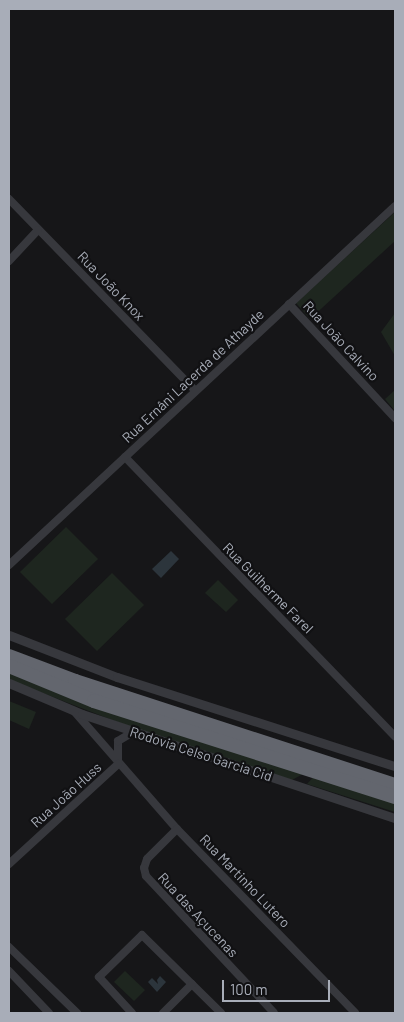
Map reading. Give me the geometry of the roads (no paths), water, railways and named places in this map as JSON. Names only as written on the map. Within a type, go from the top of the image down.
[{"type":"highway","points":[[9,656],[84,684],[395,784]]},
{"type":"highway","name":"Rodovia Celso Garcia Cid","points":[[9,666],[94,701],[395,797]]},
{"type":"street","name":"Rua João Knox","points":[[9,199],[195,390]]},
{"type":"street","name":"Rua Ernâni Lacerda de Athayde","points":[[9,565],[395,206]]},
{"type":"street","points":[[9,261],[38,230]]},
{"type":"street","name":"Rua João Calvino","points":[[289,304],[395,418]]},
{"type":"street","name":"Rua Guilherme Farel","points":[[125,457],[395,737]]},
{"type":"street","points":[[9,635],[117,677],[395,766]]},
{"type":"street","name":"Rodovia Celso Garcia Cid","points":[[9,683],[74,711],[133,732],[395,818]]},
{"type":"street","name":"Rua João Huss","points":[[74,711],[118,764]]},
{"type":"street","name":"Rua João Huss","points":[[9,864],[118,764],[118,741],[133,732]]},
{"type":"street","name":"Rua Martinho Lutero","points":[[118,764],[177,829],[355,1013]]},
{"type":"street","name":"Rua das Açucenas","points":[[177,829],[148,859],[144,868],[146,876],[274,1013]]},
{"type":"street","points":[[132,1013],[99,977],[140,935],[149,939],[220,1013]]},
{"type":"street","points":[[9,947],[77,1013]]},
{"type":"street","points":[[9,971],[49,1013]]},
{"type":"street","points":[[163,1013],[192,984]]}]
